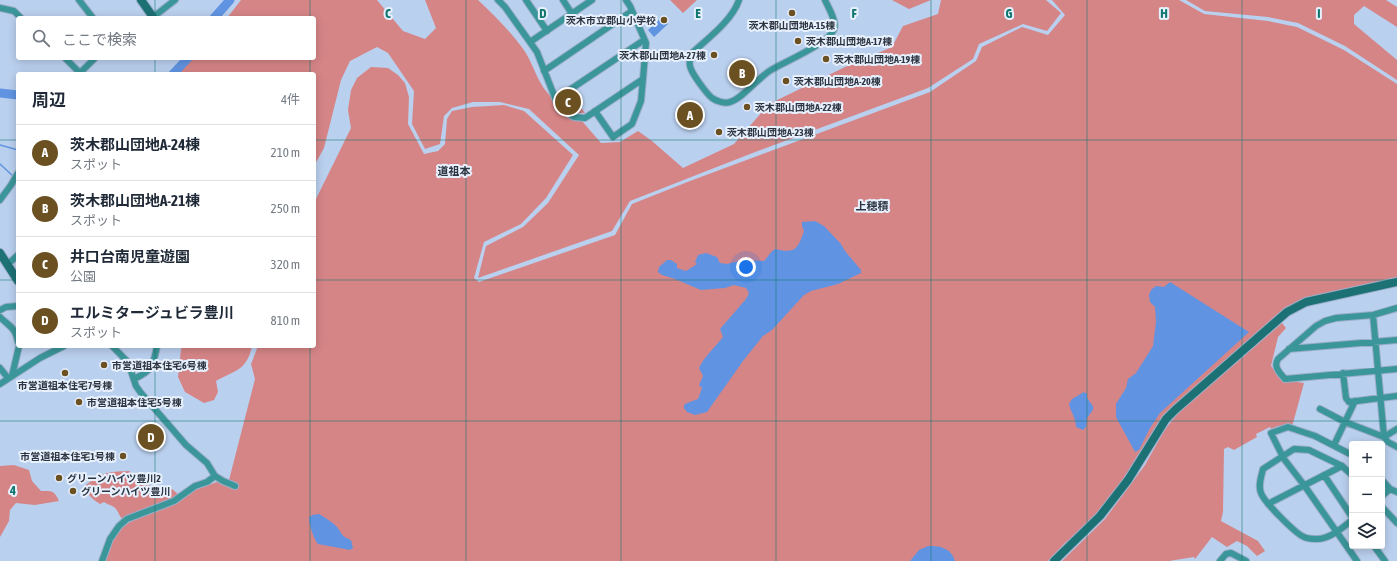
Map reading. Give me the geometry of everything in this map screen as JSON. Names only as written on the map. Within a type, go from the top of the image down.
[{"type":"street","points":[[79,0],[91,16]]},
{"type":"street","points":[[140,0],[151,16]]},
{"type":"street","points":[[155,16],[175,0]]},
{"type":"street","points":[[498,0],[505,7],[537,52],[560,108],[574,117],[585,118],[643,79]]},
{"type":"street","points":[[526,0],[547,31]]},
{"type":"street","points":[[563,0],[572,14]]},
{"type":"street","points":[[530,42],[592,0]]},
{"type":"street","points":[[595,111],[613,137],[632,124],[641,101],[646,44],[626,0]]},
{"type":"street","points":[[740,0],[736,8],[722,25],[691,54],[690,65],[692,73],[712,99],[724,102],[730,102],[743,93],[768,71],[819,44],[831,34],[835,28],[834,22],[825,0]]},
{"type":"street","points":[[0,8],[14,11],[20,16]]},
{"type":"street","points":[[544,71],[632,11]]},
{"type":"street","points":[[556,99],[644,40]]},
{"type":"street","points":[[67,60],[77,72]]},
{"type":"street","points":[[81,72],[93,60]]},
{"type":"street","points":[[0,200],[16,176]]},
{"type":"street","points":[[0,253],[16,278]]},
{"type":"street","points":[[8,264],[16,257]]},
{"type":"street","points":[[1054,561],[1100,516],[1128,480],[1166,420],[1175,410],[1287,312],[1306,302],[1397,282]]},
{"type":"street","points":[[0,310],[6,307],[16,306]]},
{"type":"street","points":[[1397,308],[1373,315],[1336,318],[1326,321],[1316,326],[1289,349],[1278,359],[1276,365],[1277,369],[1285,379],[1397,369]]},
{"type":"street","points":[[1373,315],[1384,437]]},
{"type":"street","points":[[0,317],[10,324],[16,332]]},
{"type":"street","points":[[1289,349],[1397,340]]},
{"type":"street","points":[[10,377],[18,348]]},
{"type":"street","points":[[0,384],[40,358],[60,348]]},
{"type":"street","points":[[114,348],[128,362],[136,386],[141,393],[186,445],[207,463],[215,476],[235,486]]},
{"type":"street","points":[[134,379],[150,370],[157,348]]},
{"type":"street","points":[[0,368],[10,377]]},
{"type":"street","points":[[1344,373],[1346,398],[1349,402],[1397,396]]},
{"type":"street","points":[[1334,445],[1355,401]]},
{"type":"street","points":[[1320,409],[1345,422],[1384,437],[1388,442],[1397,447]]},
{"type":"street","points":[[1349,453],[1315,436],[1288,427],[1271,433],[1283,456],[1357,561]]},
{"type":"street","points":[[1384,437],[1397,429]]},
{"type":"street","points":[[1349,473],[1342,466],[1309,450],[1294,449],[1263,469],[1260,488],[1262,496],[1268,504],[1294,530],[1304,537],[1318,539],[1325,537],[1349,522]]},
{"type":"street","points":[[1268,504],[1342,466]]},
{"type":"street","points":[[1324,475],[1349,513]]},
{"type":"street","points":[[102,561],[110,539],[119,526],[127,519],[174,501],[195,486],[207,482],[215,476]]},
{"type":"street","points":[[1385,483],[1390,489],[1397,492]]},
{"type":"street","points":[[1385,493],[1390,489]]},
{"type":"street","points":[[1385,510],[1397,524]]},
{"type":"street","points":[[1376,549],[1385,561]]},
{"type":"street","points":[[1220,561],[1226,554],[1231,553],[1246,561]]},
{"type":"shaded area","points":[[241,0],[377,0],[403,31],[425,39],[436,28],[425,0],[478,0],[519,43],[528,57],[542,86],[553,98],[560,103],[561,99],[570,92],[585,113],[575,113],[601,143],[620,142],[638,131],[683,168],[734,144],[769,104],[845,67],[892,47],[903,26],[938,14],[941,0],[1046,0],[1061,13],[1047,31],[1023,24],[979,44],[973,59],[928,88],[750,154],[630,201],[612,231],[478,278],[486,246],[523,227],[548,203],[579,155],[529,109],[500,102],[473,102],[452,108],[444,116],[440,144],[425,149],[412,124],[414,91],[388,53],[377,47],[350,61],[341,80],[324,148],[316,162],[316,72],[179,72],[191,60],[316,60],[316,16],[229,16]]},
{"type":"shaded area","points":[[670,0],[697,0],[683,13]]},
{"type":"shaded area","points":[[892,0],[931,0],[909,9]]},
{"type":"shaded area","points":[[1052,0],[1179,0],[1204,14],[1268,21],[1297,27],[1344,50],[1397,84],[1397,277],[1305,299],[1176,404],[1126,477],[1098,514],[1064,544],[1048,561],[105,561],[113,539],[121,528],[130,522],[175,503],[195,490],[217,482],[222,476],[229,480],[255,379],[251,364],[257,348],[316,348],[316,199],[351,128],[348,110],[351,90],[357,78],[371,67],[388,68],[398,75],[405,83],[409,97],[408,124],[424,154],[438,151],[445,144],[447,119],[452,111],[472,107],[504,105],[524,111],[573,155],[546,198],[521,224],[484,242],[474,278],[479,282],[615,235],[632,204],[930,92],[976,61],[982,47],[1022,27],[1048,35],[1065,15]]},
{"type":"shaded area","points":[[1186,0],[1386,0],[1397,7],[1397,27],[1364,6],[1354,15],[1354,24],[1397,60],[1397,80],[1345,46],[1298,23],[1268,17],[1205,11]]},
{"type":"shaded area","points":[[1282,323],[1286,328],[1278,337],[1271,366],[1283,380],[1304,383],[1292,426],[1278,426],[1271,429],[1270,427],[1256,434],[1257,437],[1234,450],[1228,447],[1224,449],[1223,512],[1221,521],[1258,541],[1265,551],[1257,556],[1247,546],[1237,541],[1227,547],[1212,537],[1195,559],[1194,557],[1169,561],[1062,561],[1105,519],[1145,465],[1164,431],[1177,414]]},
{"type":"shaded area","points":[[252,348],[244,365],[216,381],[218,392],[214,400],[204,403],[185,392],[178,377],[181,349]]},
{"type":"shaded area","points":[[14,465],[29,470],[32,481],[41,491],[52,492],[56,495],[59,501],[35,505],[16,503],[10,510],[9,521],[0,537],[0,466]]},
{"type":"shaded area","points":[[129,471],[159,492],[172,489],[179,495],[173,499],[122,519],[117,510],[113,507],[104,502],[100,504],[86,492],[86,485],[101,475],[110,472]]},
{"type":"water","points":[[662,17],[668,24],[654,37],[648,30]]},
{"type":"water","points":[[815,221],[824,226],[841,244],[861,270],[861,273],[838,284],[811,291],[804,295],[772,330],[763,336],[743,361],[707,412],[695,415],[687,412],[684,405],[698,399],[702,388],[699,385],[703,376],[699,368],[701,364],[723,337],[720,329],[746,299],[749,293],[746,288],[734,285],[725,288],[701,290],[662,275],[658,272],[659,267],[667,260],[671,260],[677,264],[677,268],[686,271],[697,264],[695,262],[698,255],[706,253],[717,257],[720,263],[727,264],[743,260],[764,261],[775,249],[787,251],[795,249],[800,242],[804,231],[802,222]]},
{"type":"water","points":[[1170,282],[1249,332],[1160,413],[1150,428],[1139,450],[1135,452],[1116,417],[1116,404],[1126,388],[1128,379],[1136,373],[1153,346],[1156,322],[1155,307],[1150,302],[1149,295],[1151,290],[1156,286],[1164,287]]},
{"type":"water","points":[[1084,392],[1087,394],[1087,398],[1093,406],[1093,410],[1087,418],[1086,427],[1083,430],[1076,427],[1069,404],[1072,399]]},
{"type":"water","points":[[319,514],[334,524],[341,534],[351,540],[353,548],[350,550],[318,544],[312,532],[309,518],[312,515]]},
{"type":"water","points":[[928,546],[945,549],[951,553],[955,561],[910,561],[919,550]]},
{"type":"waterway","points":[[216,16],[230,0]]},
{"type":"waterway","points":[[175,72],[186,60]]},
{"type":"waterway","points":[[0,93],[16,95]]},
{"type":"waterway","points":[[0,145],[16,149]]},
{"type":"waterway","points":[[0,164],[13,176]]},
{"type":"place","name":"茨木郡山団地A-15棟","points":[[792,13]]},
{"type":"place","name":"茨木市立郡山小学校","points":[[664,20]]},
{"type":"place","name":"茨木郡山団地A-17棟","points":[[798,41]]},
{"type":"place","name":"茨木郡山団地A-27棟","points":[[714,55]]},
{"type":"place","name":"茨木郡山団地A-19棟","points":[[826,59]]},
{"type":"place","name":"茨木郡山団地A-21棟","points":[[742,73]]},
{"type":"place","name":"茨木郡山団地A-20棟","points":[[786,81]]},
{"type":"place","name":"井口台南児童遊園","points":[[568,102]]},
{"type":"place","name":"茨木郡山団地A-22棟","points":[[747,107]]},
{"type":"place","name":"茨木郡山団地A-24棟","points":[[690,115]]},
{"type":"place","name":"茨木郡山団地A-23棟","points":[[719,132]]},
{"type":"place","name":"市営道祖本住宅6号棟","points":[[104,365]]},
{"type":"place","name":"市営道祖本住宅7号棟","points":[[65,373]]},
{"type":"place","name":"市営道祖本住宅5号棟","points":[[79,402]]},
{"type":"place","name":"エルミタージュビラ豊川","points":[[151,437]]},
{"type":"place","name":"市営道祖本住宅1号棟","points":[[123,456]]},
{"type":"place","name":"グリーンハイツ豊川2","points":[[59,478]]},
{"type":"place","name":"グリーンハイツ豊川","points":[[73,491]]},
{"type":"district","name":"道祖本","points":[[454,171]]},
{"type":"district","name":"上穂積","points":[[872,206]]}]
